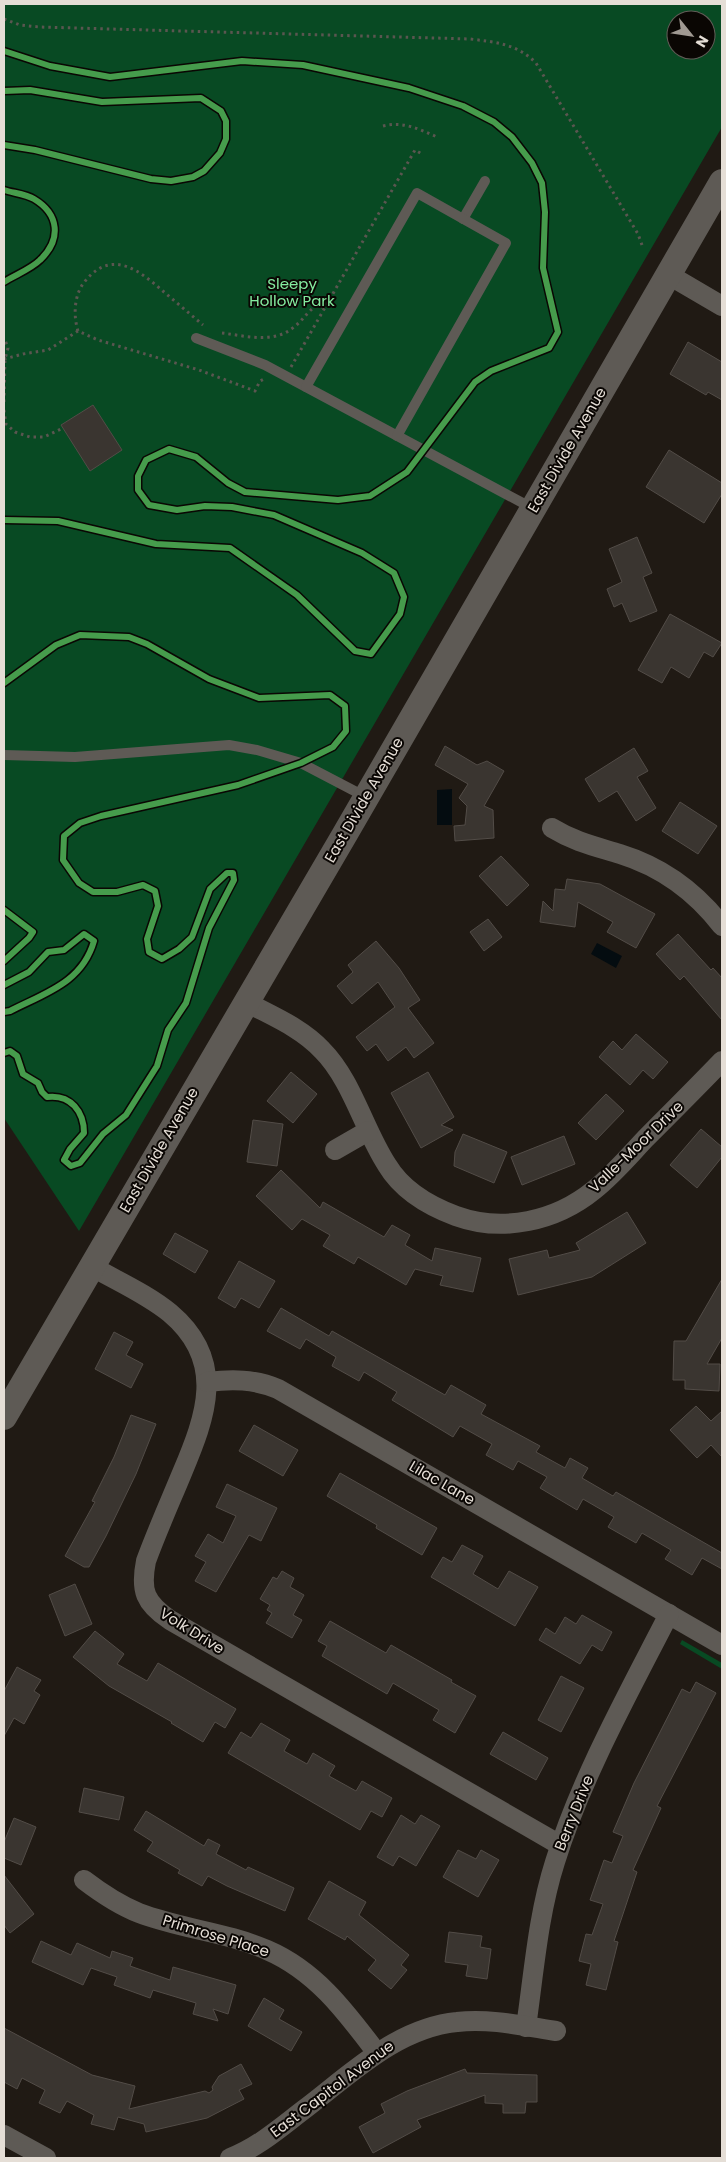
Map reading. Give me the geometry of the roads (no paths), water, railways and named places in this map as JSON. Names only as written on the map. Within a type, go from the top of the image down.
[{"type":"street","name":"East Divide Avenue","points":[[4,1416],[366,797],[722,182]]},
{"type":"street","points":[[668,275],[722,306]]},
{"type":"street","points":[[552,828],[576,842],[619,854],[667,875],[702,901],[722,926]]},
{"type":"street","name":"Valle-Moor Drive","points":[[246,1002],[298,1030],[323,1050],[341,1076],[387,1166],[406,1188],[431,1205],[460,1218],[478,1222],[496,1224],[531,1221],[566,1209],[594,1190],[722,1061]]},
{"type":"street","points":[[335,1150],[368,1132]]},
{"type":"street","name":"Volk Drive","points":[[91,1266],[155,1303],[181,1324],[199,1352],[207,1382],[201,1427],[146,1561],[143,1576],[146,1596],[149,1602],[170,1620],[560,1846]]},
{"type":"street","name":"Lilac Lane","points":[[207,1382],[248,1380],[278,1389],[722,1645]]},
{"type":"street","name":"Berry Drive","points":[[526,2027],[541,1919],[560,1846],[591,1770],[669,1614]]},
{"type":"street","name":"Primrose Place","points":[[84,1880],[111,1900],[140,1914],[250,1943],[283,1958],[326,1990],[377,2053]]},
{"type":"street","name":"East Capitol Avenue","points":[[230,2158],[268,2138],[377,2053],[410,2034],[441,2024],[472,2021],[556,2031]]},
{"type":"street","points":[[4,2135],[46,2158]]},
{"type":"lane","points":[[463,219],[485,181]]},
{"type":"lane","points":[[306,387],[417,193],[506,243],[397,436]]},
{"type":"lane","points":[[196,338],[236,352],[286,376],[533,508]]},
{"type":"lane","points":[[4,755],[75,757],[229,745],[257,750],[300,763],[366,797]]},
{"type":"park label","name":"Sleepy Hollow Park","points":[[292,292]]}]
